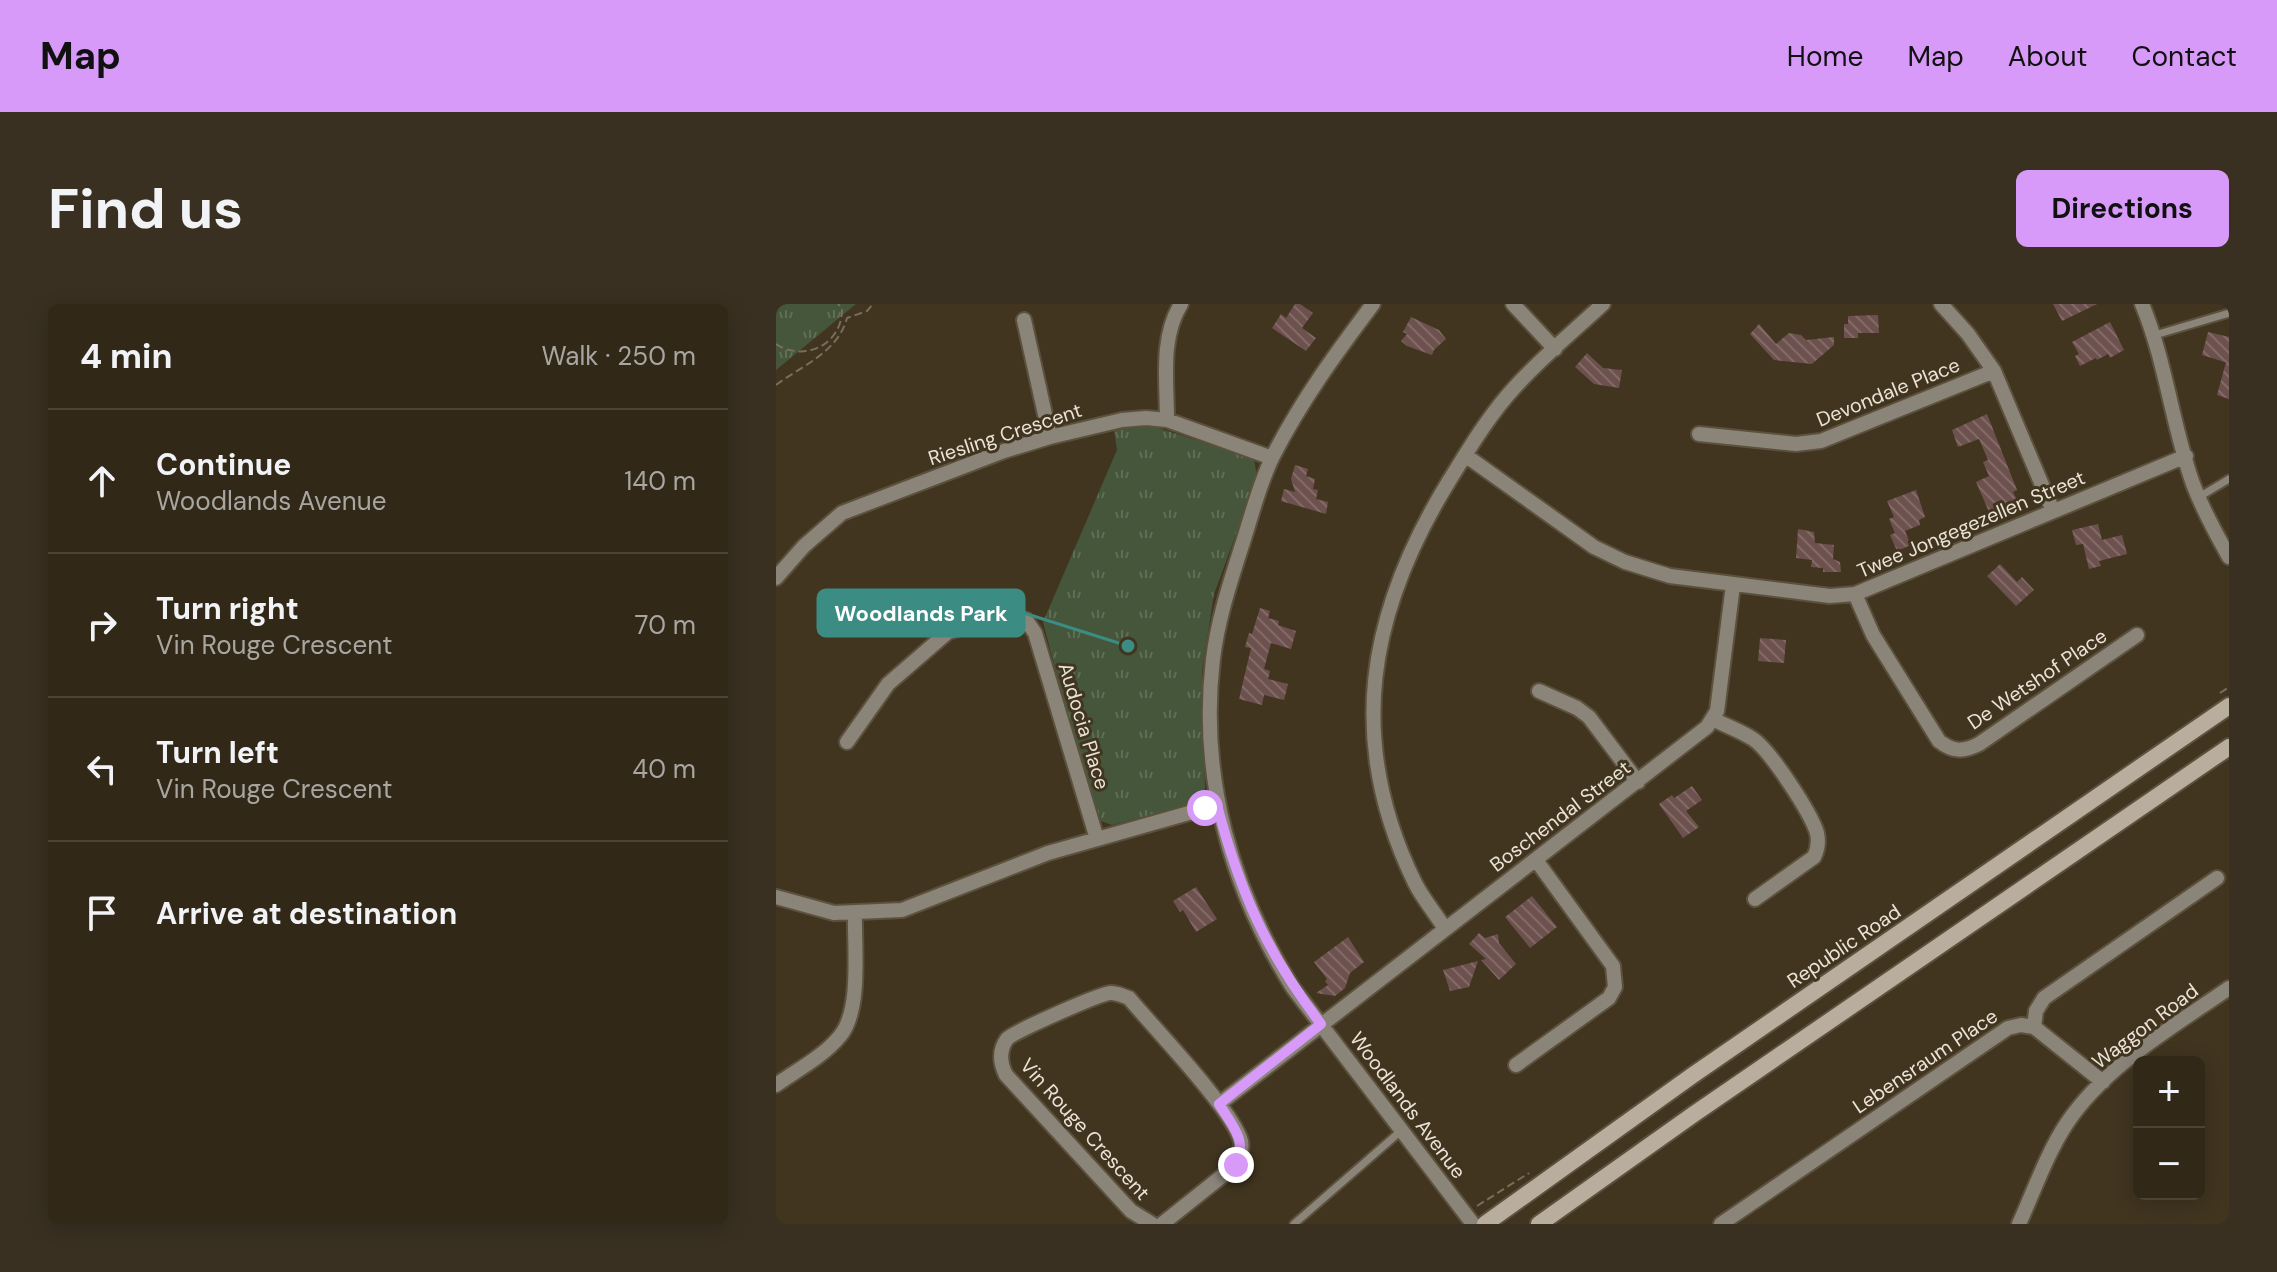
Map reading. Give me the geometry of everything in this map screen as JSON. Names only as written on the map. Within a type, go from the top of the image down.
[{"type":"main road","points":[[2199,726],[2229,698]]},
{"type":"main road","name":"Republic Road","points":[[1485,1224],[1693,1075],[2229,706]]},
{"type":"main road","points":[[1539,1224],[2229,747]]},
{"type":"street","points":[[1167,420],[1166,345],[1181,304]]},
{"type":"street","name":"Woodlands Avenue","points":[[1373,304],[1318,377],[1272,458],[1224,602],[1213,658],[1211,733],[1217,805],[1239,882],[1261,934],[1293,988],[1473,1224]]},
{"type":"street","points":[[1513,304],[1555,349]]},
{"type":"street","points":[[1445,929],[1416,885],[1383,800],[1374,742],[1372,701],[1383,631],[1407,558],[1421,528],[1465,455],[1505,398],[1603,304]]},
{"type":"street","points":[[1941,304],[1968,334],[1994,371],[2053,511]]},
{"type":"street","points":[[2142,304],[2155,335],[2199,497],[2227,549]]},
{"type":"street","points":[[1024,320],[1050,437]]},
{"type":"street","name":"Devondale Place","points":[[1699,434],[1796,444],[1821,441],[1994,371]]},
{"type":"street","name":"Riesling Crescent","points":[[776,578],[804,546],[842,513],[1004,451],[1050,437],[1122,420],[1146,418],[1167,420],[1272,458]]},
{"type":"street","name":"Twee Jongegezellen Street","points":[[1465,455],[1606,554],[1670,576],[1830,596],[1855,594],[2186,456]]},
{"type":"street","points":[[1733,585],[1722,687],[1713,719],[1753,739],[1766,750],[1812,821],[1819,848],[1814,857],[1755,899]]},
{"type":"street","name":"De Wetshof Place","points":[[1855,594],[1873,635],[1939,741],[1948,748],[1960,751],[1979,744],[2137,635]]},
{"type":"street","name":"Audocia Place","points":[[847,742],[888,684],[940,637],[956,628],[1005,614],[1019,617],[1026,620],[1035,633],[1097,839]]},
{"type":"street","points":[[1539,691],[1577,708],[1589,717],[1638,782]]},
{"type":"street","name":"Boschendal Street","points":[[1321,1024],[1638,782],[1713,719]]},
{"type":"street","points":[[776,897],[834,913],[890,912],[912,907],[1008,867],[1217,805]]},
{"type":"street","points":[[1516,1065],[1609,998],[1616,981],[1613,966],[1536,860]]},
{"type":"street","points":[[2103,1082],[2034,1027],[2036,1011],[2044,998],[2217,878]]},
{"type":"street","points":[[776,1085],[832,1044],[850,1018],[853,1007],[855,913]]},
{"type":"street","name":"Waggon Road","points":[[2019,1224],[2067,1124],[2103,1082],[2229,988]]},
{"type":"street","name":"Vin Rouge Crescent","points":[[1152,1224],[1131,1211],[1006,1075],[1001,1060],[1011,1034],[1102,995],[1119,994],[1129,998],[1219,1104],[1240,1139],[1236,1165],[1162,1224]]},
{"type":"street","points":[[1219,1104],[1321,1024]]},
{"type":"street","name":"Lebensraum Place","points":[[1721,1224],[1999,1033],[2021,1025],[2034,1027]]},
{"type":"lane","points":[[2155,335],[2229,313]]},
{"type":"lane","points":[[2199,497],[2229,479]]},
{"type":"lane","points":[[1294,1224],[1402,1130]]},
{"type":"path","points":[[776,344],[789,353],[805,353],[829,342],[842,321],[842,308],[838,304]]},
{"type":"path","points":[[776,385],[822,355],[843,333],[847,318],[867,311],[873,304]]},
{"type":"green space","points":[[776,304],[856,304],[776,370]]},
{"type":"green space","points":[[1149,425],[1254,459],[1257,477],[1214,594],[1202,671],[1205,789],[1199,802],[1112,825],[1095,819],[1043,622],[1117,450],[1114,430]]},
{"type":"building","points":[[1295,304],[1313,313],[1302,328],[1316,338],[1306,351],[1272,328],[1281,314],[1286,318]]},
{"type":"building","points":[[2053,304],[2097,304],[2062,321]]},
{"type":"building","points":[[1878,315],[1879,333],[1858,333],[1858,338],[1844,338],[1844,324],[1848,324],[1848,316]]},
{"type":"building","points":[[1411,317],[1439,330],[1446,339],[1432,355],[1401,341],[1407,334],[1403,332]]},
{"type":"building","points":[[2110,322],[2124,350],[2110,358],[2108,354],[2080,366],[2075,356],[2079,354],[2072,342]]},
{"type":"building","points":[[1759,324],[1776,344],[1789,333],[1801,335],[1806,340],[1834,337],[1834,345],[1812,364],[1774,360],[1750,334]]},
{"type":"building","points":[[2208,332],[2229,337],[2229,399],[2217,395],[2226,362],[2202,355]]},
{"type":"building","points":[[1587,353],[1603,368],[1622,370],[1619,388],[1594,384],[1575,367]]},
{"type":"building","points":[[1987,414],[2017,490],[2013,492],[2017,500],[1989,512],[1976,482],[1989,476],[1983,462],[1988,460],[1979,439],[1958,447],[1952,430]]},
{"type":"building","points":[[1295,465],[1308,469],[1306,476],[1315,479],[1313,489],[1318,490],[1316,499],[1328,502],[1326,514],[1281,501],[1284,489],[1295,492],[1291,479]]},
{"type":"building","points":[[1916,490],[1925,517],[1919,520],[1920,525],[1905,531],[1911,545],[1897,551],[1890,535],[1895,533],[1889,519],[1894,517],[1887,501]]},
{"type":"building","points":[[2098,524],[2102,540],[2122,535],[2127,554],[2099,561],[2101,566],[2089,569],[2083,544],[2076,545],[2072,530]]},
{"type":"building","points":[[1798,529],[1814,532],[1815,543],[1834,545],[1833,559],[1840,562],[1841,572],[1823,572],[1823,568],[1811,567],[1812,560],[1796,558]]},
{"type":"building","points":[[2000,564],[2017,582],[2022,577],[2034,590],[2016,606],[1987,576]]},
{"type":"building","points":[[1260,608],[1270,611],[1268,618],[1279,621],[1278,625],[1296,631],[1291,649],[1271,643],[1264,669],[1270,671],[1268,679],[1288,684],[1284,700],[1264,695],[1262,705],[1239,699],[1251,648],[1245,647]]},
{"type":"building","points":[[1760,638],[1786,640],[1784,663],[1758,661]]},
{"type":"building","points":[[1692,786],[1702,800],[1686,811],[1699,827],[1683,838],[1659,804]]},
{"type":"building","points":[[1196,887],[1217,919],[1196,932],[1183,910],[1180,912],[1173,901]]},
{"type":"building","points":[[1532,896],[1557,927],[1530,948],[1505,917]]},
{"type":"building","points":[[1479,933],[1485,938],[1498,934],[1499,943],[1516,964],[1499,980],[1481,960],[1486,959],[1469,944]]},
{"type":"building","points":[[1348,937],[1364,962],[1350,973],[1345,988],[1335,996],[1316,993],[1328,985],[1314,962]]},
{"type":"building","points":[[1478,961],[1469,987],[1450,991],[1443,970]]},
{"type":"place","name":"Woodlands Park","points":[[1128,646]]},
{"type":"route","points":[[1205,808],[1217,805],[1239,882],[1261,934],[1293,988],[1321,1024],[1219,1104],[1240,1139],[1241,1150],[1236,1165]]}]
